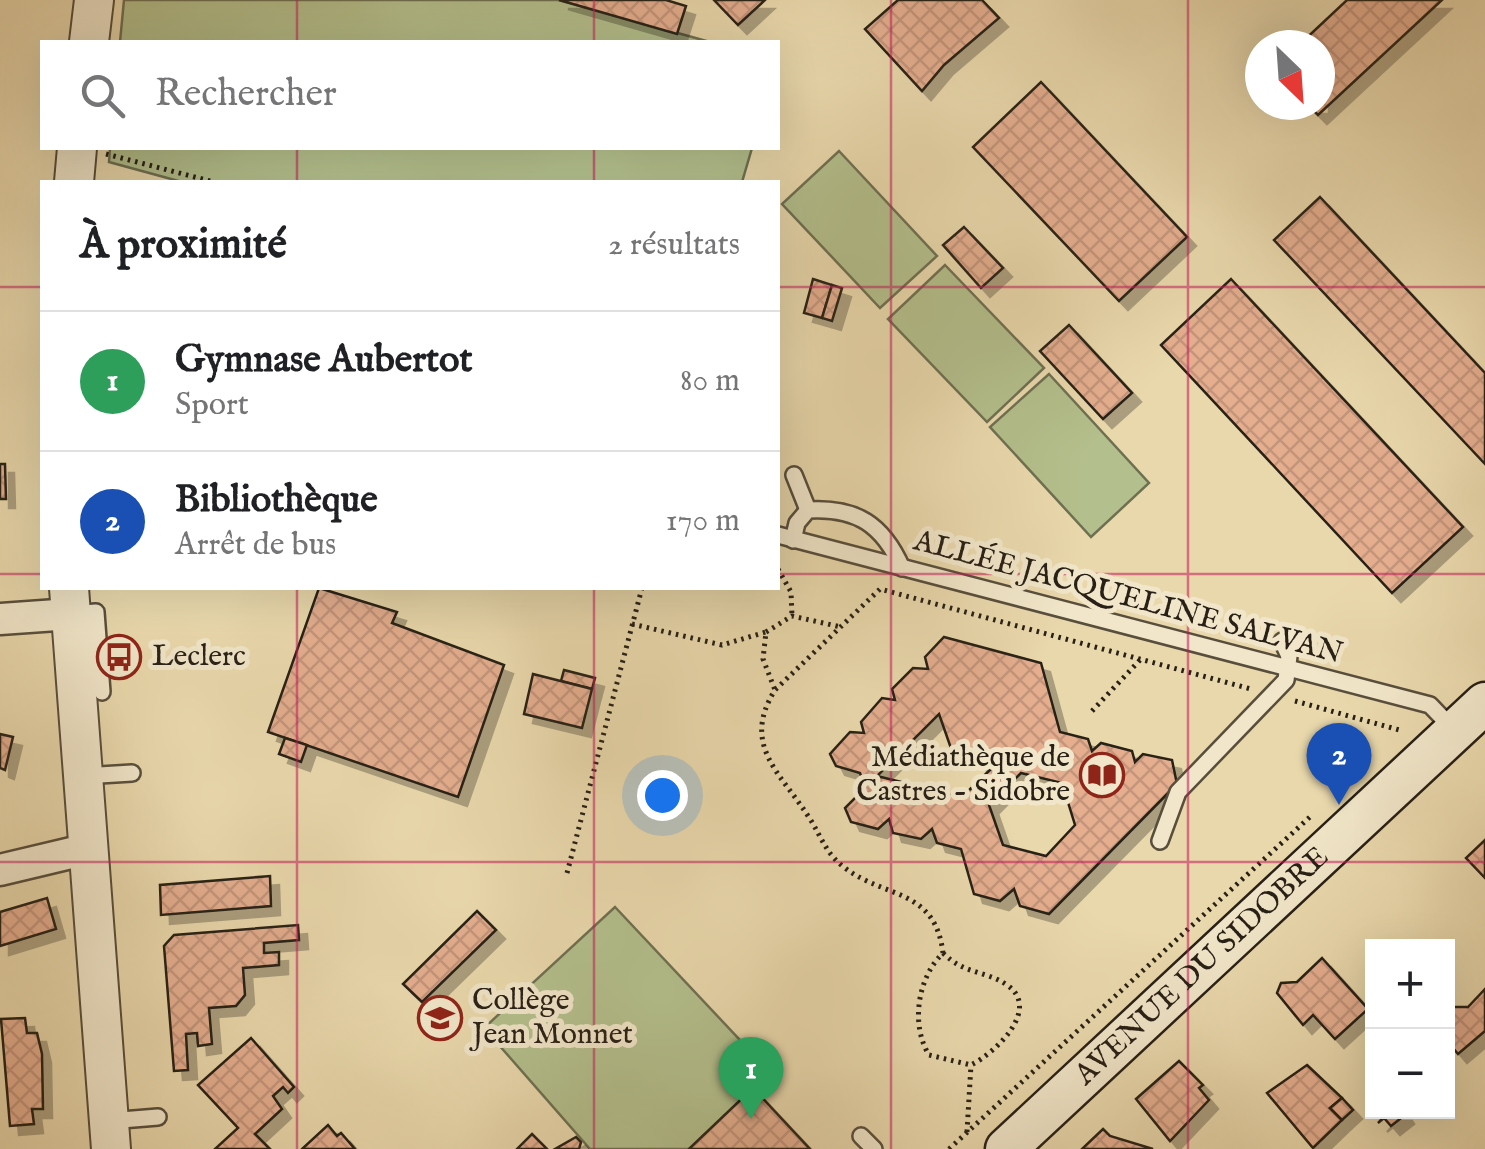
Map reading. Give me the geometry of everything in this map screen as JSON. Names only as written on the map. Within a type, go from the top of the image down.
[{"type":"main road","name":"AVENUE DU SIDOBRE","points":[[1006,1149],[1442,718],[1485,703]]},
{"type":"street","points":[[89,40],[94,0]]},
{"type":"street","points":[[75,180],[88,150]]},
{"type":"street","points":[[0,619],[78,604],[83,776],[95,849],[110,1135]]},
{"type":"street","points":[[0,870],[95,849]]},
{"type":"lane","points":[[794,476],[808,510]]},
{"type":"lane","points":[[785,538],[808,510],[844,511],[888,537],[902,568]]},
{"type":"lane","name":"ALLÉE JACQUELINE SALVAN","points":[[785,538],[1289,669],[1442,718]]},
{"type":"lane","points":[[78,604],[102,692]]},
{"type":"lane","points":[[1163,636],[1170,618]]},
{"type":"lane","points":[[1160,841],[1178,792],[1272,695],[1289,669],[1282,642]]},
{"type":"lane","points":[[83,776],[132,772]]},
{"type":"lane","points":[[110,1135],[158,1117]]},
{"type":"lane","points":[[861,1136],[874,1149]]},
{"type":"path","points":[[92,150],[206,180]]},
{"type":"path","points":[[780,573],[791,592],[792,616]]},
{"type":"path","points":[[967,1133],[971,1066],[1010,1032],[1020,1013],[1018,999],[1008,986],[962,970],[943,952],[941,933],[931,916],[913,900],[867,881],[833,859],[777,777],[761,728],[763,709],[775,690],[880,589],[1403,731]]},
{"type":"path","points":[[567,873],[641,590]]},
{"type":"path","points":[[632,624],[722,644],[766,632],[792,616],[841,627]]},
{"type":"path","points":[[766,632],[763,659],[775,690]]},
{"type":"path","points":[[1092,711],[1163,636]]},
{"type":"path","points":[[1388,744],[1403,731],[1442,718]]},
{"type":"path","points":[[952,1148],[1316,811]]},
{"type":"path","points":[[943,952],[930,965],[920,986],[924,1046],[930,1055],[971,1066]]},
{"type":"green space","points":[[124,0],[559,0],[703,40],[120,40]]},
{"type":"green space","points":[[110,150],[751,150],[743,180],[175,180],[109,162]]},
{"type":"green space","points":[[839,151],[937,256],[880,308],[782,204]]},
{"type":"green space","points":[[945,265],[1044,368],[987,422],[888,319]]},
{"type":"green space","points":[[1049,374],[1149,483],[1091,537],[990,427]]},
{"type":"green space","points":[[615,907],[770,1072],[689,1149],[590,1149],[484,1028]]},
{"type":"building","points":[[559,0],[666,0],[686,6],[677,34]]},
{"type":"building","points":[[714,0],[765,0],[738,25]]},
{"type":"building","points":[[898,0],[982,0],[999,18],[944,65],[922,91],[865,29]]},
{"type":"building","points":[[1347,0],[1442,0],[1335,99],[1335,30],[1315,30]]},
{"type":"building","points":[[1041,82],[1187,237],[1119,301],[973,147]]},
{"type":"building","points":[[1320,197],[1485,373],[1485,464],[1274,240]]},
{"type":"building","points":[[964,227],[1003,268],[981,288],[943,245]]},
{"type":"building","points":[[813,279],[832,285],[822,318],[804,313]]},
{"type":"building","points":[[1231,279],[1463,527],[1392,593],[1161,345]]},
{"type":"building","points":[[832,285],[842,288],[832,321],[822,318]]},
{"type":"building","points":[[1069,325],[1132,393],[1103,419],[1040,351]]},
{"type":"building","points":[[0,464],[5,464],[6,499],[0,499]]},
{"type":"building","points":[[318,590],[397,612],[392,623],[504,665],[458,797],[268,732]]},
{"type":"building","name":"Médiathèque de Castres - Sidobre","points":[[944,637],[1041,663],[1060,732],[1088,739],[1092,751],[1101,743],[1132,751],[1135,762],[1143,754],[1172,760],[1177,784],[1049,914],[1020,906],[1014,889],[1000,901],[974,894],[961,849],[937,843],[932,829],[921,839],[893,833],[889,819],[878,829],[851,822],[845,808],[865,788],[860,773],[836,766],[830,754],[850,732],[864,733],[861,722],[882,698],[895,700],[892,689],[913,668],[928,669],[925,657]],"holes":[[[939,714],[953,754],[994,766],[962,797],[877,776]],[[1021,773],[1062,783],[1075,825],[1046,856],[1003,845],[989,805]]]},
{"type":"building","points":[[564,670],[595,678],[592,689],[561,681]]},
{"type":"building","points":[[533,674],[592,689],[582,728],[524,714]]},
{"type":"building","points":[[0,734],[13,737],[5,770],[0,768]]},
{"type":"building","points":[[285,738],[307,745],[301,762],[279,754]]},
{"type":"building","points":[[1485,840],[1485,878],[1466,858]]},
{"type":"building","points":[[270,876],[271,906],[161,915],[160,885]]},
{"type":"building","points":[[47,898],[56,929],[0,946],[0,912]]},
{"type":"building","points":[[477,911],[496,930],[422,1002],[403,984]]},
{"type":"building","points":[[298,925],[299,940],[264,943],[264,953],[279,952],[279,965],[243,968],[245,995],[236,1006],[209,1008],[212,1044],[198,1046],[197,1033],[186,1034],[188,1070],[174,1071],[164,946],[174,935]]},
{"type":"building","points":[[1322,958],[1365,1006],[1365,1012],[1335,1039],[1313,1015],[1303,1025],[1277,993],[1281,983],[1297,982]]},
{"type":"building","points":[[1485,989],[1485,1031],[1458,1054],[1455,1007],[1468,1007]]},
{"type":"building","points":[[25,1018],[27,1033],[37,1033],[42,1054],[43,1109],[32,1109],[34,1124],[10,1126],[1,1019]]},
{"type":"building","points":[[251,1038],[294,1087],[288,1093],[283,1087],[273,1096],[282,1109],[255,1134],[270,1149],[215,1149],[238,1128],[198,1085]]},
{"type":"building","points":[[1179,1061],[1203,1085],[1199,1088],[1209,1100],[1170,1141],[1136,1099]]},
{"type":"building","points":[[1307,1065],[1342,1098],[1330,1108],[1342,1120],[1313,1148],[1267,1093]]},
{"type":"building","points":[[753,1088],[810,1149],[689,1149]]},
{"type":"building","points":[[1342,1098],[1353,1110],[1342,1120],[1330,1108]]},
{"type":"building","points":[[328,1125],[337,1136],[341,1133],[355,1149],[302,1149]]},
{"type":"building","points":[[1103,1129],[1110,1136],[1153,1149],[1082,1149]]},
{"type":"building","points":[[532,1134],[547,1149],[517,1149]]},
{"type":"building","points":[[576,1137],[581,1142],[579,1149],[555,1149]]},
{"type":"place","name":"Leclerc","points":[[119,657]]},
{"type":"place","name":"Médiathèque de Castres - Sidobre","points":[[1102,775]]},
{"type":"place","name":"Bibliothèque","points":[[1339,805]]},
{"type":"place","name":"Collège Jean Monnet","points":[[440,1018]]},
{"type":"place","name":"Gymnase Aubertot","points":[[751,1119]]}]
